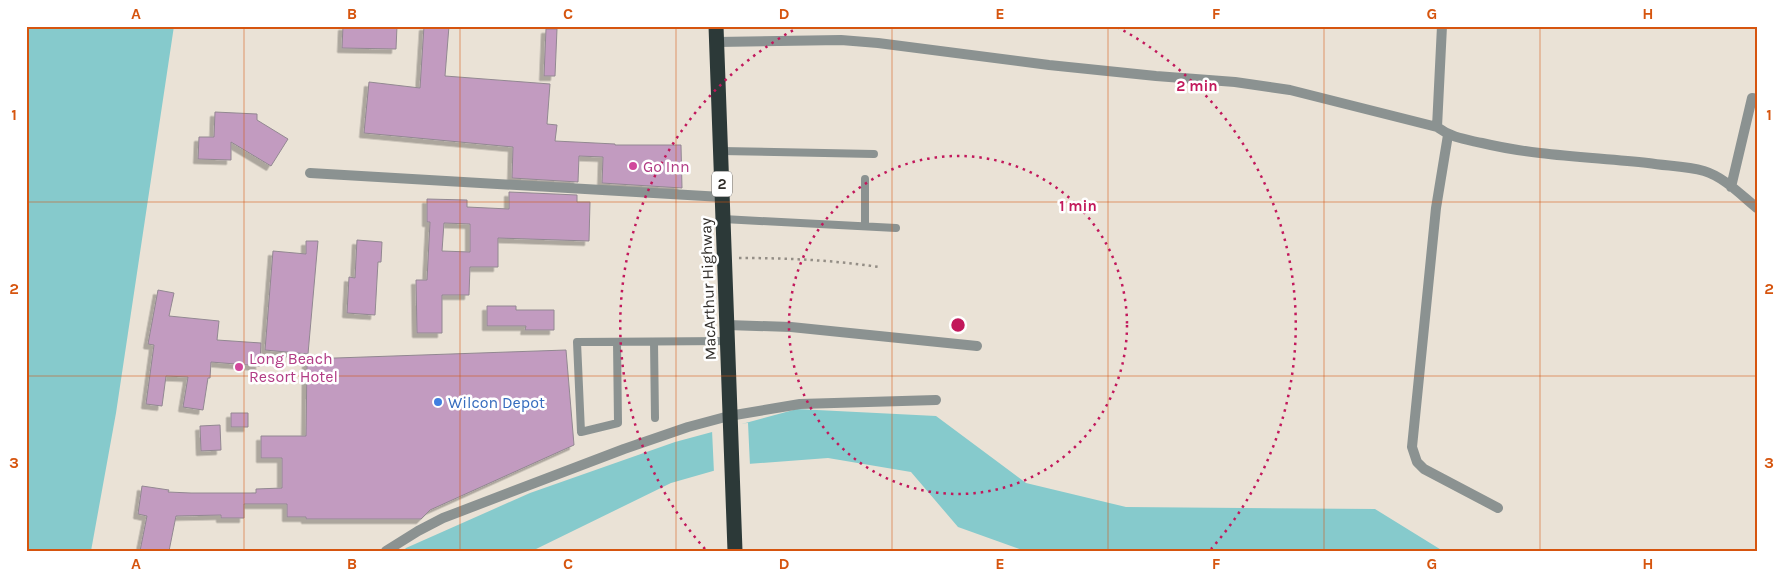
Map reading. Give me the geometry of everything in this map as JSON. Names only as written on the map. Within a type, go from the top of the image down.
[{"type":"highway","name":"MacArthur Highway","points":[[716,26],[735,551]]},
{"type":"street","points":[[1436,127],[1442,26]]},
{"type":"street","points":[[717,42],[841,40],[869,42],[1049,65],[1235,82],[1290,90],[1436,127],[1448,135],[1496,146],[1705,172],[1731,187],[1757,208]]},
{"type":"street","points":[[1731,187],[1752,98],[1757,99]]},
{"type":"street","points":[[1448,135],[1436,208],[1412,447],[1417,462],[1424,469],[1498,508]]},
{"type":"street","points":[[310,173],[722,197]]},
{"type":"street","points":[[727,325],[791,327],[977,346]]},
{"type":"street","points":[[386,551],[418,530],[443,518],[688,427],[800,404],[936,400]]},
{"type":"lane","points":[[721,151],[874,154]]},
{"type":"lane","points":[[865,179],[865,226]]},
{"type":"lane","points":[[723,219],[896,228]]},
{"type":"lane","points":[[617,342],[618,423],[581,432],[577,342],[728,341]]},
{"type":"lane","points":[[654,342],[655,418]]},
{"type":"path","points":[[725,258],[795,258],[848,262],[879,267]]},
{"type":"water","points":[[26,26],[174,26],[116,413],[91,551],[26,551]]},
{"type":"water","points":[[797,409],[936,416],[1026,483],[1126,507],[1375,509],[1443,551],[1025,551],[958,527],[911,472],[828,458],[734,465],[671,483],[532,551],[403,551],[530,493],[675,442]]},
{"type":"pier","points":[[748,423],[750,466],[714,473],[712,430],[734,424]]},
{"type":"building","points":[[343,26],[397,26],[396,49],[342,48]]},
{"type":"building","points":[[424,26],[449,26],[445,76],[550,84],[547,124],[557,125],[555,141],[615,145],[681,145],[682,188],[602,183],[603,157],[579,156],[578,182],[512,178],[513,147],[364,133],[369,82],[420,88]]},
{"type":"building","points":[[546,29],[557,29],[555,76],[544,76]]},
{"type":"building","points":[[215,112],[257,114],[257,120],[288,139],[271,166],[231,142],[231,160],[198,159],[199,137],[214,137]]},
{"type":"building","points":[[509,192],[577,195],[577,202],[590,202],[589,241],[498,238],[498,267],[470,267],[469,295],[442,295],[442,333],[417,333],[416,280],[427,280],[430,222],[427,222],[427,199],[467,200],[467,207],[509,209]],"holes":[[[444,223],[470,224],[470,252],[442,251]]]},
{"type":"building","points":[[357,240],[382,242],[381,262],[378,262],[375,315],[347,313],[349,277],[355,278]]},
{"type":"building","points":[[306,241],[318,241],[308,354],[265,350],[273,251],[306,254]]},
{"type":"building","points":[[158,290],[174,293],[169,316],[219,321],[217,340],[261,343],[260,366],[211,362],[210,378],[208,378],[203,410],[183,407],[188,377],[166,376],[162,406],[146,404],[154,345],[148,344]]},
{"type":"building","points":[[487,306],[516,306],[516,310],[554,310],[554,330],[525,330],[526,326],[487,326]]},
{"type":"building","name":"Wilcon Depot","points":[[566,350],[574,445],[430,510],[421,519],[306,519],[306,517],[287,517],[287,504],[244,504],[244,518],[221,518],[221,515],[176,516],[169,551],[140,551],[147,516],[138,514],[142,486],[169,490],[168,492],[191,493],[256,493],[256,489],[282,488],[282,458],[261,458],[261,436],[306,436],[307,359]]},
{"type":"building","points":[[231,413],[248,413],[248,427],[231,427]]},
{"type":"building","points":[[220,425],[221,450],[201,451],[200,426]]},
{"type":"place","name":"Go Inn","points":[[633,166]]},
{"type":"place","name":"Long Beach Resort Hotel","points":[[239,367]]},
{"type":"place","name":"Wilcon Depot","points":[[438,402]]}]
